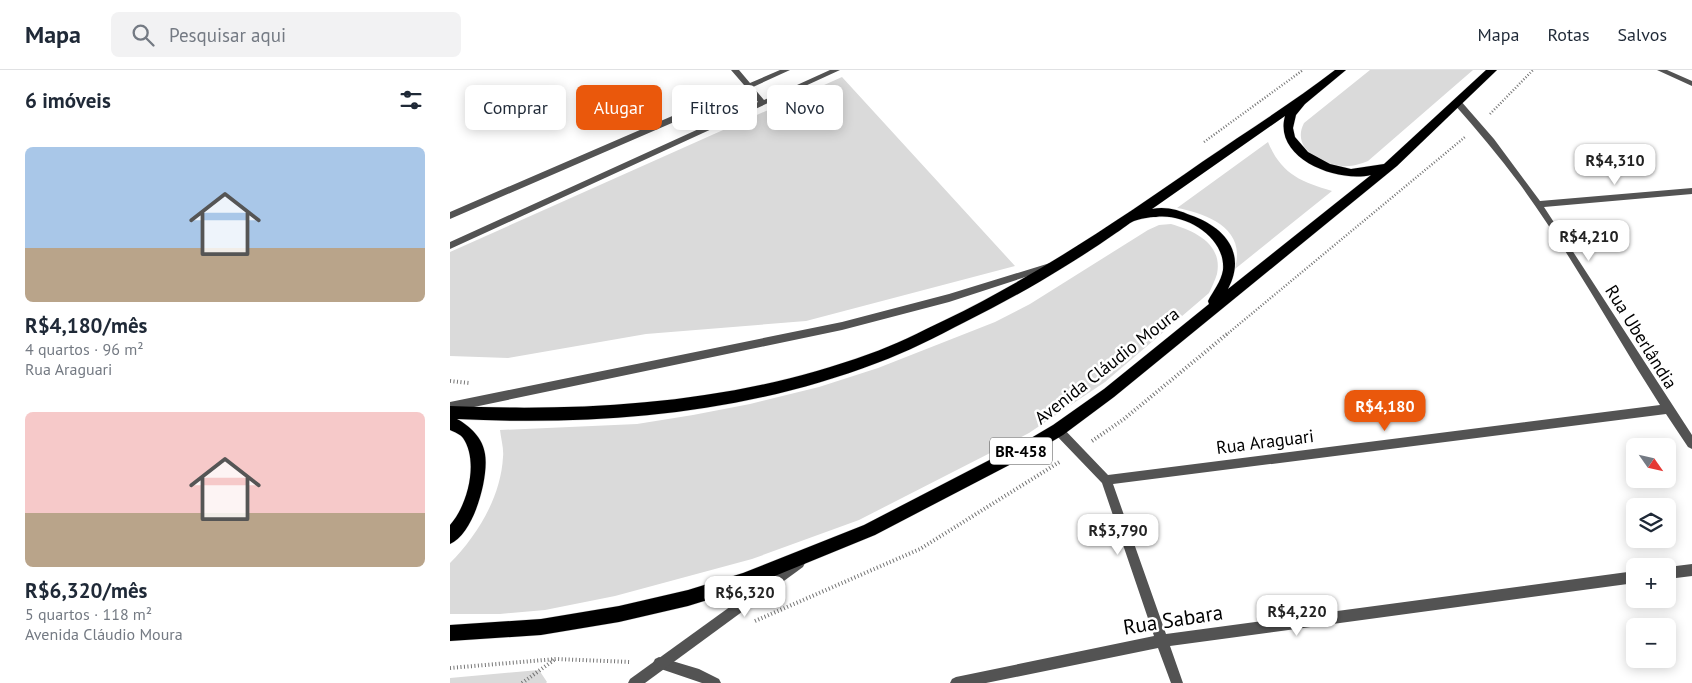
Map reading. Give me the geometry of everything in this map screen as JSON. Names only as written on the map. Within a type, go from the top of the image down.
[{"type":"highway","points":[[450,412],[497,416],[578,416],[693,403],[814,378],[873,359],[995,302],[1062,262],[1303,100],[1341,70]]},
{"type":"highway","name":"Avenida Cláudio Moura","points":[[450,633],[541,628],[619,614],[688,598],[743,581],[869,530],[1058,430],[1109,393],[1208,310],[1393,163],[1492,70]]},
{"type":"highway","points":[[1303,100],[1290,117],[1288,131],[1294,144],[1307,157],[1325,167],[1346,172],[1368,173],[1393,163]]},
{"type":"highway","points":[[1125,221],[1155,212],[1177,214],[1198,221],[1216,234],[1227,250],[1230,268],[1224,286],[1208,310]]},
{"type":"highway","points":[[450,422],[467,432],[478,453],[477,487],[460,525],[450,536]]},
{"type":"street","points":[[734,70],[747,85]]},
{"type":"street","points":[[750,85],[786,70]]},
{"type":"street","points":[[450,246],[836,70]]},
{"type":"street","points":[[1661,70],[1692,84]]},
{"type":"street","points":[[757,96],[763,103]]},
{"type":"street","name":"Rua Uberlândia","points":[[1457,102],[1478,125],[1539,204],[1667,409],[1692,444]]},
{"type":"street","points":[[450,216],[672,119]]},
{"type":"street","points":[[1539,204],[1692,191]]},
{"type":"street","points":[[450,407],[842,326],[949,298],[1062,262]]},
{"type":"street","name":"Rua Araguari","points":[[1106,480],[1667,409]]},
{"type":"street","points":[[1058,430],[1106,480],[1177,683]]},
{"type":"street","points":[[634,683],[814,552]]},
{"type":"street","points":[[1676,572],[1692,570]]},
{"type":"street","name":"Rua Sabara","points":[[956,683],[1161,641],[1626,578]]},
{"type":"street","points":[[659,663],[698,674],[715,683]]},
{"type":"path","points":[[1202,143],[1303,70]]},
{"type":"path","points":[[450,381],[470,383]]},
{"type":"path","points":[[450,668],[556,658],[659,663]]},
{"type":"path","points":[[522,683],[556,658]]},
{"type":"shaded area","points":[[1370,70],[1473,70],[1368,161],[1353,166],[1342,166],[1317,158],[1310,153],[1301,140],[1304,123]]},
{"type":"shaded area","points":[[842,77],[1015,266],[806,321],[646,334],[508,358],[450,356],[450,252],[723,130],[757,130],[757,115],[767,110],[767,130],[843,130],[843,85],[824,85]]},
{"type":"shaded area","points":[[1268,142],[1279,162],[1293,175],[1332,191],[1235,269],[1237,254],[1235,244],[1231,235],[1224,227],[1206,216],[1177,208]]},
{"type":"shaded area","points":[[1171,224],[1198,235],[1205,240],[1216,255],[1218,264],[1217,274],[1209,293],[1105,382],[1029,433],[859,520],[752,559],[615,596],[545,610],[500,614],[450,614],[450,563],[478,528],[498,487],[503,457],[500,430],[637,424],[750,404],[819,387],[878,368],[995,322],[1030,304],[1148,230],[1159,225]]},
{"type":"shaded area","points":[[539,670],[546,683],[450,683],[450,678]]}]
